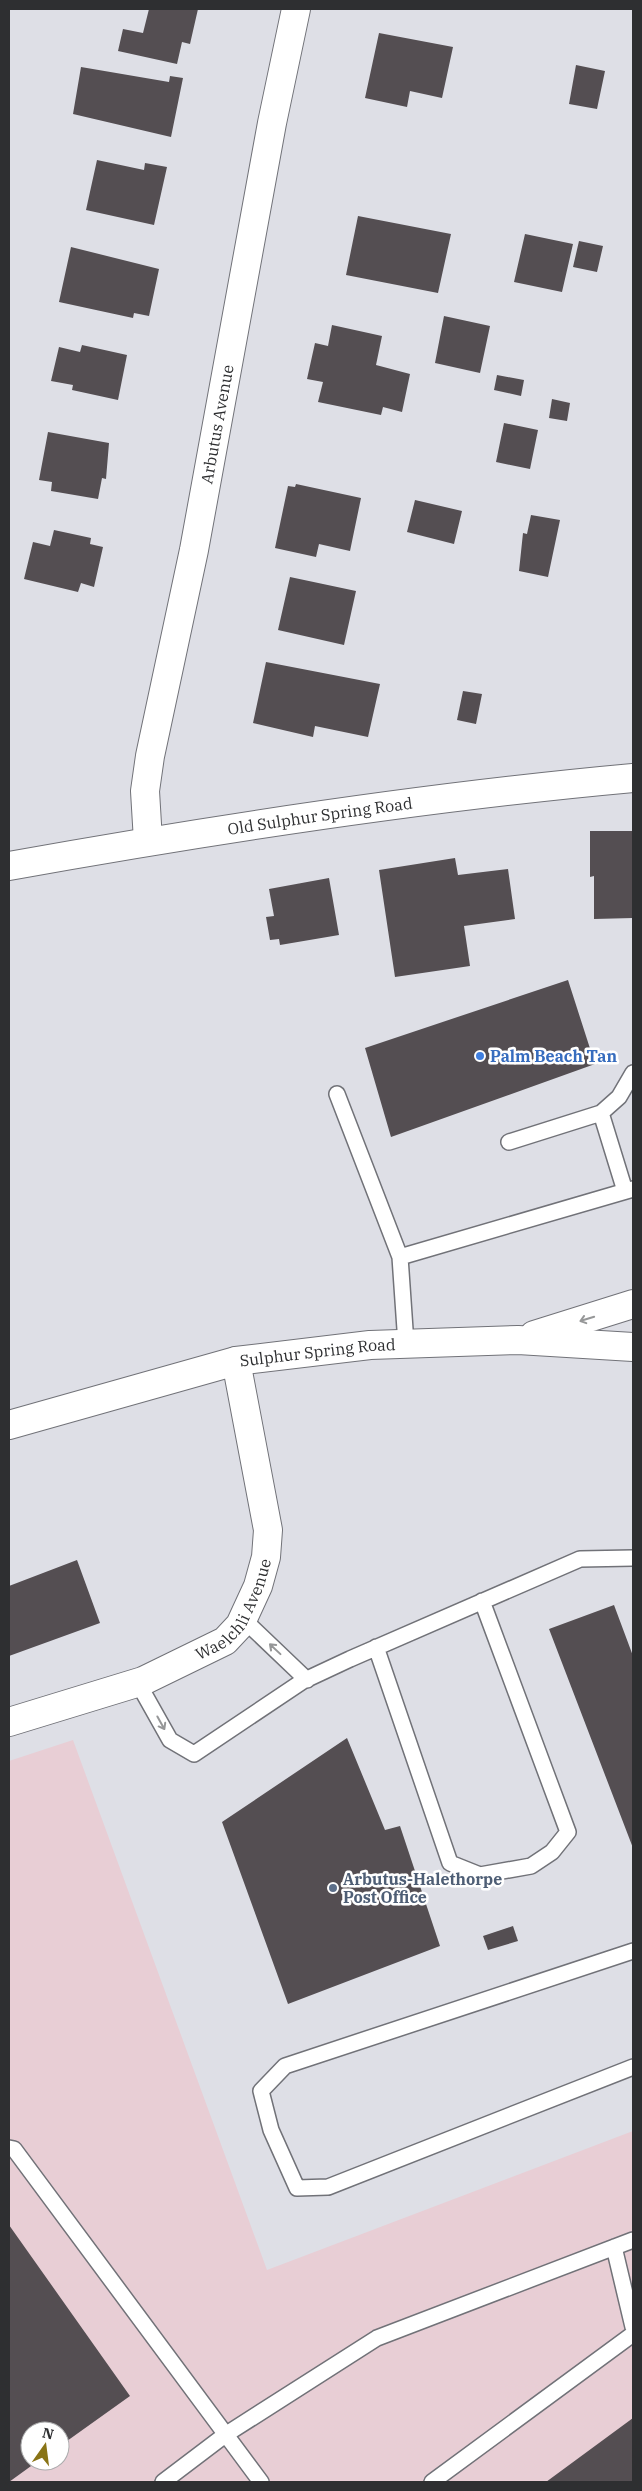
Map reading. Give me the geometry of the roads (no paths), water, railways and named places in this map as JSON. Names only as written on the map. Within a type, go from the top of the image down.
[{"type":"street","name":"Arbutus Avenue","points":[[148,841],[145,791],[150,756],[194,550],[272,122],[296,9]]},
{"type":"street","name":"Old Sulphur Spring Road","points":[[9,866],[148,841],[408,804],[633,778]]},
{"type":"street","points":[[518,1340],[633,1304]]},
{"type":"street","name":"Sulphur Spring Road","points":[[9,1425],[236,1361],[370,1345],[518,1340],[633,1348]]},
{"type":"street","name":"Waelchli Avenue","points":[[9,1722],[138,1683],[225,1641],[240,1625],[258,1586],[266,1557],[268,1530],[236,1361]]},
{"type":"lane","points":[[509,1142],[601,1113],[619,1097],[633,1073]]},
{"type":"lane","points":[[337,1094],[400,1257],[406,1344]]},
{"type":"lane","points":[[400,1257],[629,1190],[601,1113]]},
{"type":"lane","points":[[138,1683],[170,1740],[194,1754],[307,1680],[376,1647],[580,1559],[633,1558]]},
{"type":"lane","points":[[376,1647],[450,1863],[480,1875],[531,1866],[552,1852],[568,1832],[482,1601]]},
{"type":"lane","points":[[243,1619],[307,1680]]},
{"type":"lane","points":[[633,1951],[285,2066],[261,2091],[271,2130],[297,2188],[328,2187],[633,2067]]},
{"type":"lane","points":[[9,2148],[14,2149],[261,2482]]},
{"type":"lane","points":[[162,2482],[225,2434],[377,2338],[633,2240]]},
{"type":"lane","points":[[614,2247],[633,2327]]},
{"type":"lane","points":[[432,2482],[633,2334]]},
{"type":"place","name":"Palm Beach Tan","points":[[480,1056]]},
{"type":"place","name":"Arbutus-Halethorpe Post Office","points":[[333,1888]]}]
